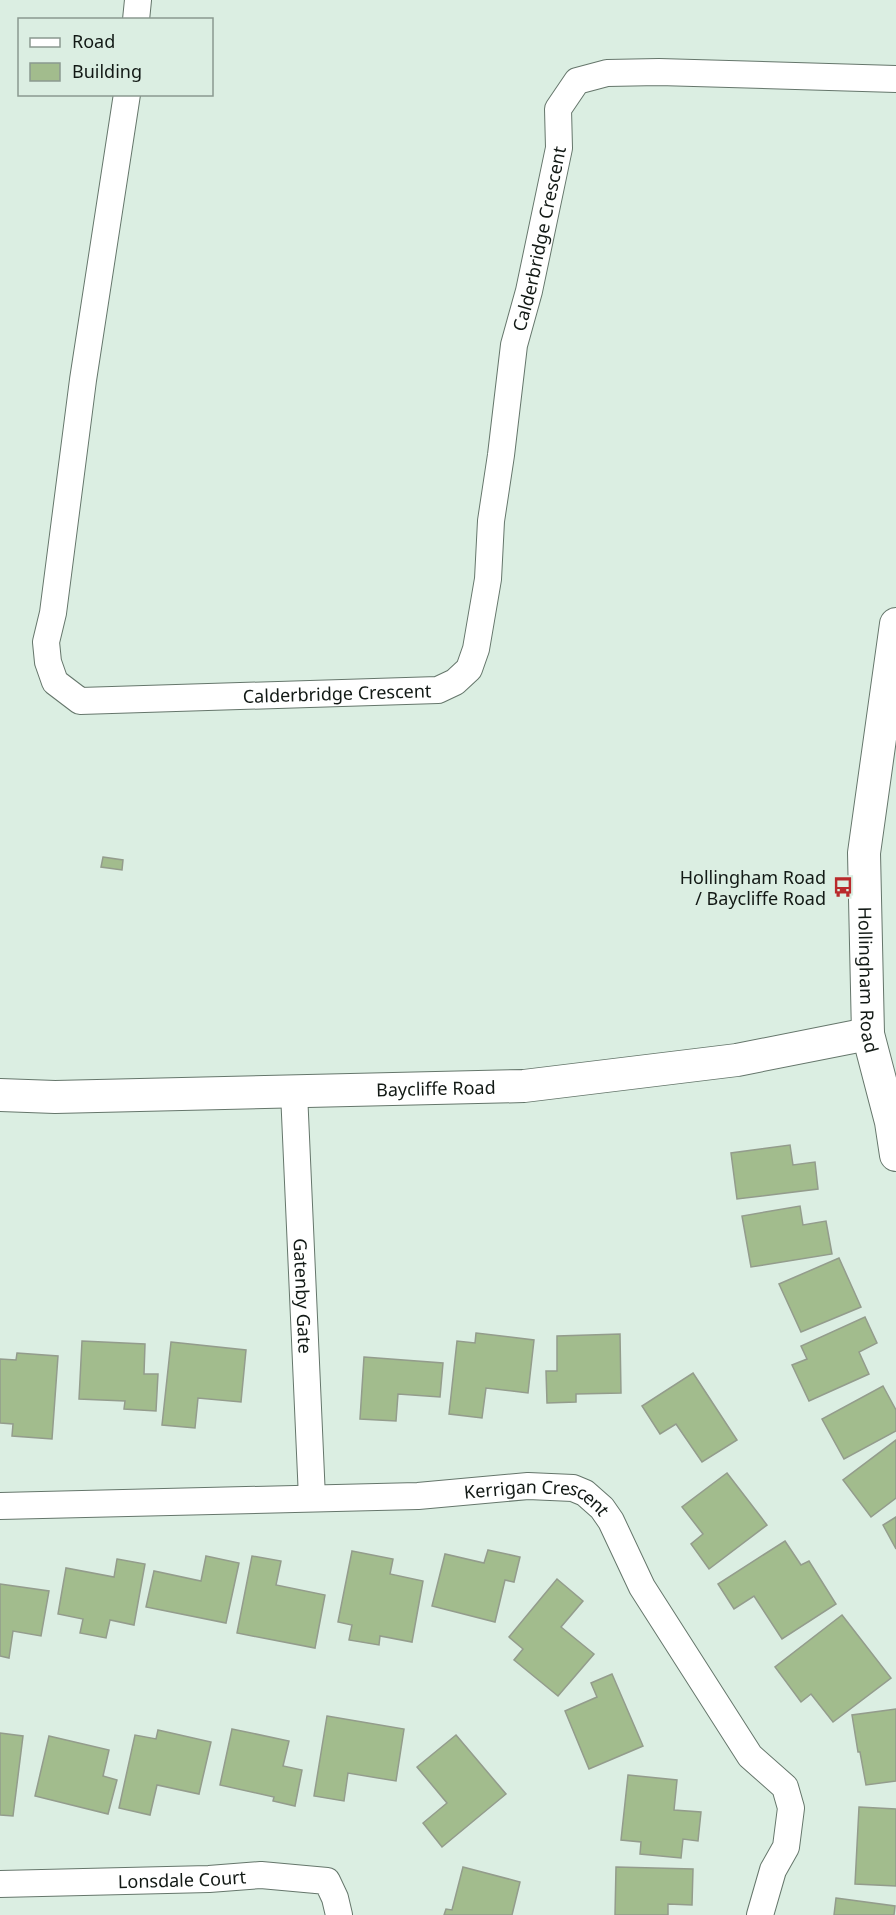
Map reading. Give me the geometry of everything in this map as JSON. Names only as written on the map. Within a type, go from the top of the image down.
[{"type":"street","points":[[136,18],[138,0]]},
{"type":"street","name":"Calderbridge Crescent","points":[[127,96],[83,380],[53,613],[46,642],[48,662],[55,682],[80,701],[438,690],[455,682],[469,669],[476,649],[488,579],[491,521],[514,345],[529,291],[558,148],[558,109],[577,81],[607,72],[896,79]]},
{"type":"street","name":"Hollingham Road","points":[[896,624],[864,853],[868,1034],[891,1122],[896,1155]]},
{"type":"street","name":"Baycliffe Road","points":[[0,1095],[55,1097],[524,1086],[737,1060],[868,1034]]},
{"type":"street","name":"Gatenby Gate","points":[[294,1092],[312,1498]]},
{"type":"street","name":"Kerrigan Crescent","points":[[0,1506],[418,1496],[528,1486],[573,1488],[585,1493],[595,1501],[611,1521],[642,1587],[750,1756],[785,1787],[791,1808],[786,1847],[773,1870],[760,1915]]},
{"type":"street","name":"Lonsdale Court","points":[[0,1884],[208,1879],[261,1875],[327,1881],[335,1898],[339,1915]]},
{"type":"building","points":[[103,857],[123,860],[122,870],[101,867]]},
{"type":"building","points":[[790,1145],[793,1165],[815,1162],[818,1189],[737,1199],[731,1153]]},
{"type":"building","points":[[800,1206],[803,1225],[826,1221],[832,1254],[751,1267],[742,1216]]},
{"type":"building","points":[[839,1258],[861,1307],[801,1332],[779,1284]]},
{"type":"building","points":[[865,1317],[877,1343],[859,1352],[869,1374],[809,1401],[792,1365],[807,1359],[801,1346]]},
{"type":"building","points":[[476,1333],[534,1340],[528,1393],[486,1388],[482,1418],[449,1414],[457,1341],[475,1343]]},
{"type":"building","points":[[620,1334],[621,1393],[576,1394],[576,1402],[547,1403],[546,1371],[557,1371],[557,1336]]},
{"type":"building","points":[[82,1341],[145,1344],[144,1374],[158,1374],[156,1411],[124,1409],[125,1401],[79,1399]]},
{"type":"building","points":[[171,1342],[246,1350],[241,1402],[198,1398],[195,1428],[162,1425]]},
{"type":"building","points":[[17,1353],[58,1356],[52,1439],[12,1436],[13,1424],[0,1423],[0,1359],[16,1360]]},
{"type":"building","points":[[364,1357],[443,1363],[440,1397],[398,1394],[396,1421],[360,1419]]},
{"type":"building","points":[[693,1373],[737,1440],[702,1462],[676,1424],[660,1434],[642,1406]]},
{"type":"building","points":[[883,1386],[896,1410],[896,1431],[844,1459],[822,1419]]},
{"type":"building","points":[[896,1440],[896,1498],[871,1517],[843,1480]]},
{"type":"building","points":[[727,1473],[767,1525],[709,1569],[691,1544],[703,1534],[682,1507]]},
{"type":"building","points":[[896,1517],[896,1549],[883,1525]]},
{"type":"building","points":[[785,1541],[801,1565],[809,1561],[836,1604],[782,1639],[754,1596],[734,1609],[718,1584]]},
{"type":"building","points":[[488,1550],[520,1557],[514,1582],[505,1580],[495,1622],[432,1606],[445,1554],[484,1563]]},
{"type":"building","points":[[352,1551],[393,1559],[390,1574],[423,1581],[412,1642],[380,1636],[379,1645],[349,1640],[352,1625],[338,1622]]},
{"type":"building","points":[[206,1556],[239,1563],[226,1623],[146,1607],[154,1571],[201,1581]]},
{"type":"building","points":[[252,1556],[281,1561],[276,1585],[325,1595],[315,1648],[237,1633]]},
{"type":"building","points":[[117,1559],[145,1564],[134,1625],[110,1620],[106,1638],[80,1633],[83,1619],[58,1614],[66,1568],[114,1577]]},
{"type":"building","points":[[557,1579],[583,1601],[561,1627],[594,1654],[558,1696],[514,1660],[523,1649],[509,1637]]},
{"type":"building","points":[[0,1584],[49,1591],[41,1636],[13,1631],[9,1658],[0,1656]]},
{"type":"building","points":[[842,1615],[891,1678],[833,1722],[811,1694],[801,1702],[775,1667]]},
{"type":"building","points":[[612,1674],[643,1746],[589,1769],[565,1711],[597,1697],[591,1683]]},
{"type":"building","points":[[896,1709],[896,1781],[866,1785],[852,1715]]},
{"type":"building","points":[[327,1716],[404,1729],[396,1781],[348,1773],[344,1801],[314,1796]]},
{"type":"building","points":[[232,1729],[289,1741],[283,1766],[302,1770],[295,1806],[273,1801],[274,1797],[220,1785]]},
{"type":"building","points":[[158,1730],[211,1742],[199,1794],[157,1785],[150,1815],[119,1808],[135,1735],[156,1739]]},
{"type":"building","points":[[0,1733],[23,1736],[13,1816],[0,1815]]},
{"type":"building","points":[[456,1735],[506,1794],[442,1847],[423,1823],[447,1803],[417,1767]]},
{"type":"building","points":[[49,1736],[109,1750],[103,1776],[117,1780],[108,1814],[35,1796]]},
{"type":"building","points":[[628,1775],[677,1780],[674,1810],[701,1812],[698,1841],[683,1839],[681,1858],[640,1854],[641,1842],[621,1840]]},
{"type":"building","points":[[859,1807],[896,1809],[896,1886],[855,1884]]},
{"type":"building","points":[[463,1867],[520,1882],[512,1915],[444,1915],[446,1909],[452,1910]]},
{"type":"building","points":[[616,1867],[693,1869],[692,1905],[668,1904],[668,1915],[615,1915]]},
{"type":"building","points":[[836,1898],[895,1906],[894,1915],[834,1915]]},
{"type":"place","name":"Hollingham Road / Baycliffe Road","points":[[843,887]]}]
